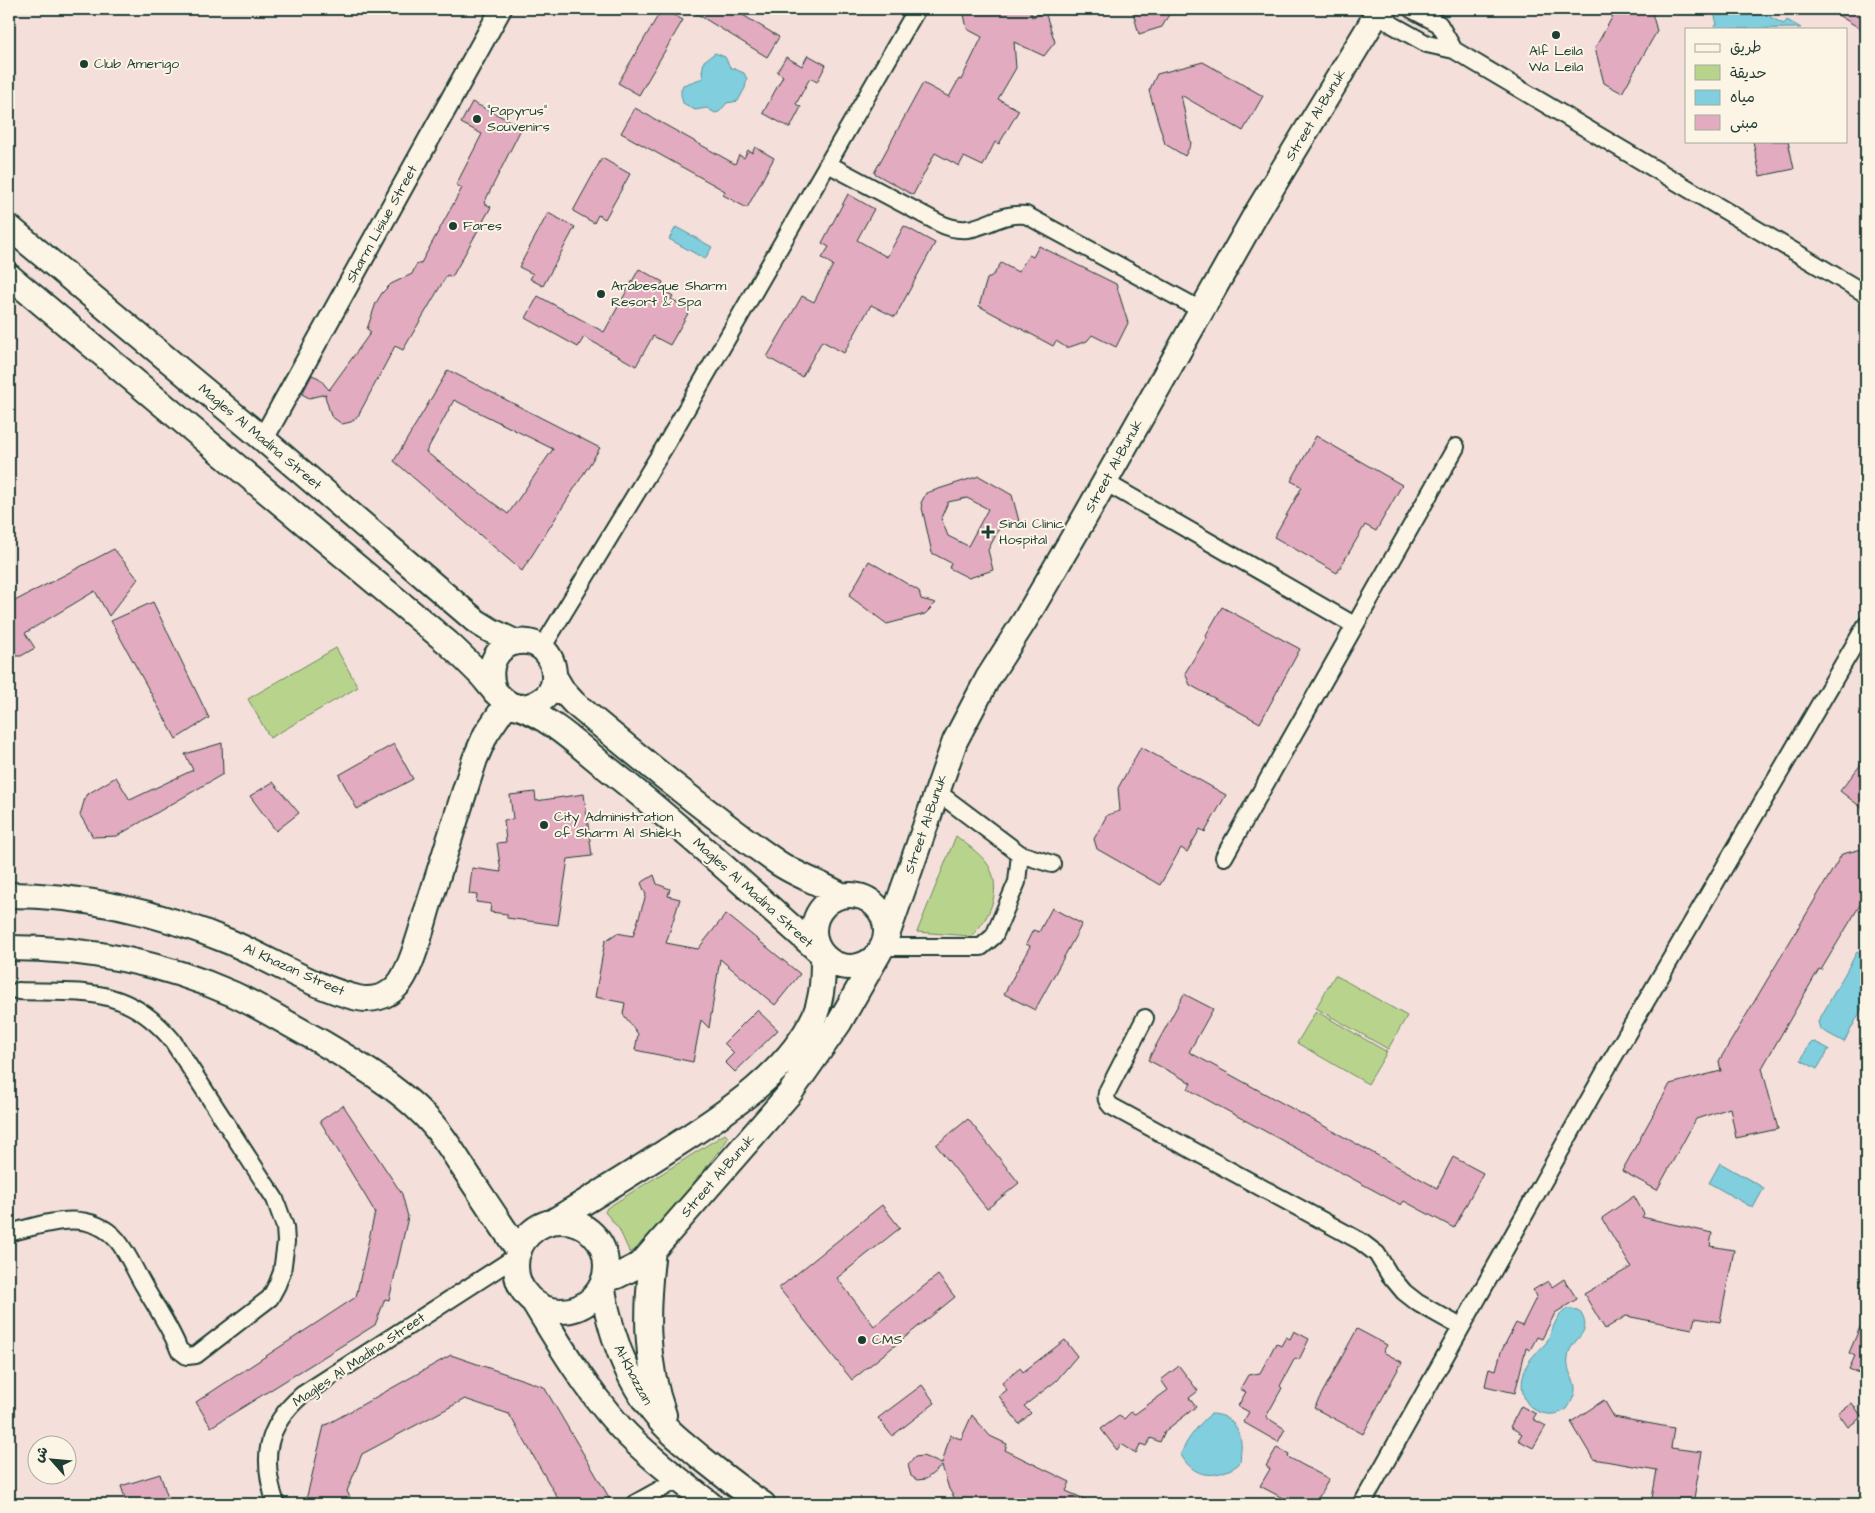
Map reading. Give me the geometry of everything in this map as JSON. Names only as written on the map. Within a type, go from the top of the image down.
[{"type":"main road","name":"Street Al-Bunuk","points":[[603,1282],[641,1264],[790,1093],[839,1023],[882,947],[936,791],[960,730],[988,678],[1025,620],[1105,482],[1256,214],[1380,9]]},
{"type":"main road","name":"Magles Al Madina Street","points":[[9,226],[477,622],[515,642]]},
{"type":"main road","name":"Magles Al Madina Street","points":[[9,276],[448,643],[506,700],[538,716],[561,732],[664,813],[823,955]]},
{"type":"main road","points":[[515,642],[534,643],[542,648],[552,660],[554,668],[553,685],[549,693],[543,700],[526,707],[506,700],[490,680],[490,668],[495,656],[503,648],[515,642]]},
{"type":"main road","points":[[554,676],[563,691],[574,703],[683,792],[775,861],[841,895]]},
{"type":"main road","name":"Al Khazan Street","points":[[9,895],[44,896],[82,901],[156,917],[228,941],[321,986],[358,998],[366,999],[382,996],[396,987],[405,975],[421,932],[475,759],[486,734],[506,700]]},
{"type":"main road","points":[[664,813],[683,792]]},
{"type":"main road","points":[[852,894],[872,901],[880,909],[885,919],[887,930],[882,947],[872,960],[863,965],[853,968],[842,967],[832,963],[817,946],[814,936],[815,920],[822,906],[841,895],[852,894]]},
{"type":"main road","points":[[9,948],[47,948],[106,955],[171,971],[241,998],[330,1048],[386,1084],[425,1116],[450,1147],[518,1253]]},
{"type":"main road","points":[[552,1222],[731,1109],[770,1074],[799,1041],[815,1013],[823,985],[823,955]]},
{"type":"main road","points":[[533,1301],[544,1308],[557,1311],[571,1310],[584,1305],[594,1296],[603,1282],[606,1266],[605,1253],[599,1240],[590,1230],[566,1220],[540,1226],[524,1241],[518,1253],[516,1268],[519,1280],[524,1291],[533,1301],[561,1347],[620,1427],[710,1504]]},
{"type":"main road","points":[[653,1250],[647,1306],[647,1332],[654,1383],[670,1431]]},
{"type":"main road","name":"Al-Khazzan","points":[[603,1282],[607,1312],[614,1339],[624,1364],[642,1396],[670,1431],[741,1490],[763,1504]]},
{"type":"street","name":"Sharm Lisiue Street","points":[[263,439],[501,9]]},
{"type":"street","points":[[542,648],[665,446],[917,9]]},
{"type":"street","points":[[1386,9],[1390,24],[1427,44],[1454,50],[1866,294]]},
{"type":"street","points":[[1411,9],[1438,24],[1454,50]]},
{"type":"street","points":[[828,164],[947,227],[955,229],[976,228],[1008,215],[1026,215],[1201,310]]},
{"type":"street","points":[[1224,857],[1456,447]]},
{"type":"street","points":[[1105,482],[1354,625]]},
{"type":"street","points":[[1362,1504],[1607,1068],[1866,625]]},
{"type":"street","points":[[936,791],[1020,854],[1052,864]]},
{"type":"street","points":[[882,947],[981,947],[994,936],[1017,882],[1020,854]]},
{"type":"street","points":[[9,1233],[62,1220],[88,1222],[108,1231],[123,1248],[179,1350],[187,1356],[196,1355],[270,1298],[282,1272],[286,1242],[285,1227],[275,1199],[172,1040],[163,1030],[142,1012],[111,997],[94,993],[18,991]]},
{"type":"street","points":[[1146,1018],[1108,1090],[1106,1102],[1360,1241],[1377,1254],[1389,1274],[1404,1292],[1418,1303],[1461,1327]]},
{"type":"street","name":"Magles Al Madina Street","points":[[276,1504],[267,1473],[269,1445],[278,1421],[293,1402],[518,1253]]},
{"type":"street","points":[[634,1504],[679,1479]]},
{"type":"green space","points":[[336,648],[358,687],[270,738],[248,699]]},
{"type":"green space","points":[[956,836],[986,862],[991,871],[994,891],[989,911],[978,929],[971,936],[917,932]]},
{"type":"green space","points":[[1335,975],[1407,1016],[1388,1049],[1316,1008]]},
{"type":"green space","points":[[1316,1011],[1387,1052],[1368,1084],[1297,1043]]},
{"type":"green space","points":[[725,1134],[728,1137],[725,1143],[649,1240],[630,1253],[619,1229],[605,1212],[607,1208]]},
{"type":"water","points":[[1713,9],[1769,9],[1773,11],[1770,17],[1784,24],[1787,20],[1801,28],[1715,28],[1714,25],[1717,24]]},
{"type":"water","points":[[715,53],[725,57],[730,67],[744,73],[747,79],[745,88],[738,101],[727,103],[719,112],[715,113],[707,108],[695,110],[683,103],[681,90],[683,85],[703,78],[704,61]]},
{"type":"water","points":[[676,227],[712,247],[705,259],[669,239]]},
{"type":"water","points":[[1857,952],[1866,957],[1866,1001],[1844,1042],[1820,1029],[1818,1022]]},
{"type":"water","points":[[1815,1042],[1829,1049],[1817,1069],[1801,1060],[1810,1043]]},
{"type":"water","points":[[1720,1163],[1764,1188],[1753,1208],[1709,1183]]},
{"type":"water","points":[[1569,1308],[1580,1312],[1585,1326],[1568,1357],[1569,1371],[1574,1381],[1575,1392],[1567,1409],[1556,1414],[1545,1414],[1537,1411],[1526,1402],[1522,1381],[1526,1366],[1546,1343],[1560,1314]]},
{"type":"water","points":[[1211,1414],[1225,1417],[1235,1425],[1240,1437],[1241,1451],[1240,1462],[1237,1465],[1223,1472],[1209,1475],[1203,1474],[1191,1467],[1181,1455],[1182,1450],[1193,1433]]},
{"type":"building","points":[[662,9],[683,20],[639,95],[618,83]]},
{"type":"building","points":[[689,9],[733,9],[779,37],[767,57]]},
{"type":"building","points":[[963,9],[1030,9],[1032,17],[1045,12],[1055,42],[1044,56],[1014,42],[1016,68],[998,99],[1019,110],[999,144],[995,142],[983,166],[964,157],[959,166],[935,153],[913,195],[874,173],[923,83],[949,97],[959,79],[961,80],[982,37],[967,29]]},
{"type":"building","points":[[1132,9],[1172,9],[1162,27],[1139,34]]},
{"type":"building","points":[[1635,9],[1651,9],[1657,31],[1622,93],[1604,83],[1595,48],[1614,14]]},
{"type":"building","points":[[1828,9],[1866,9],[1866,32]]},
{"type":"building","points":[[808,55],[826,65],[817,82],[810,78],[796,104],[801,107],[790,128],[763,113],[783,76],[777,72],[786,57],[802,66]]},
{"type":"building","points":[[1203,62],[1263,96],[1243,131],[1181,95],[1191,144],[1185,156],[1165,144],[1149,91],[1157,74]]},
{"type":"building","points":[[472,102],[522,127],[484,203],[491,207],[452,277],[447,275],[403,350],[395,346],[358,416],[351,422],[342,424],[331,416],[326,394],[309,398],[302,394],[312,375],[319,378],[329,390],[371,332],[367,329],[376,303],[382,293],[391,284],[412,274],[416,265],[421,263],[462,188],[456,185],[482,134],[461,123]]},
{"type":"building","points":[[635,108],[735,164],[739,155],[744,158],[748,150],[752,153],[755,147],[774,158],[747,208],[723,195],[725,191],[621,133]]},
{"type":"building","points":[[1753,142],[1788,142],[1794,169],[1760,176]]},
{"type":"building","points":[[602,158],[630,174],[605,219],[598,215],[594,223],[573,211]]},
{"type":"building","points":[[848,194],[874,209],[857,240],[887,257],[904,226],[935,243],[895,317],[871,305],[844,353],[822,341],[802,377],[767,357],[802,296],[814,302],[833,265],[822,258],[829,247],[822,243]]},
{"type":"building","points":[[548,213],[575,227],[543,286],[530,279],[533,274],[519,267]]},
{"type":"building","points":[[1039,246],[1116,284],[1128,323],[1116,347],[1092,335],[1087,341],[1067,348],[1056,341],[1053,346],[979,306],[987,279],[994,274],[1001,263],[1018,272],[1029,255],[1033,257]]},
{"type":"building","points":[[639,269],[663,282],[660,288],[673,296],[671,299],[690,310],[670,345],[653,336],[636,366],[584,337],[578,347],[526,318],[538,296],[604,332]]},
{"type":"building","points":[[448,370],[600,448],[522,571],[394,461]],"holes":[[[454,400],[553,449],[508,514],[426,452]]]},
{"type":"building","points":[[1316,436],[1402,485],[1376,531],[1365,525],[1337,573],[1274,537],[1302,487],[1291,481]]},
{"type":"building","points":[[979,476],[1012,495],[1019,521],[1000,527],[988,550],[993,570],[969,578],[949,568],[951,563],[932,553],[921,503],[926,493]],"holes":[[[967,498],[988,509],[968,546],[948,536],[941,518],[948,502]]]},
{"type":"building","points":[[114,549],[138,579],[109,616],[95,591],[25,633],[35,648],[21,656],[9,656],[9,604]]},
{"type":"building","points":[[869,561],[919,591],[921,599],[936,603],[925,614],[887,624],[849,596]]},
{"type":"building","points":[[153,602],[209,718],[176,739],[111,621]]},
{"type":"building","points":[[1222,607],[1300,649],[1260,723],[1190,685],[1185,673],[1207,637],[1206,635]]},
{"type":"building","points":[[222,743],[223,774],[117,836],[93,837],[80,815],[86,795],[116,777],[130,800],[193,770],[185,754]]},
{"type":"building","points":[[394,744],[413,779],[357,809],[339,775]]},
{"type":"building","points":[[1141,747],[1226,795],[1205,832],[1200,829],[1187,852],[1181,848],[1160,885],[1097,849],[1094,839],[1107,815],[1120,811],[1118,788]]},
{"type":"building","points":[[1866,758],[1866,811],[1840,791]]},
{"type":"building","points":[[273,782],[299,813],[276,831],[250,796]]},
{"type":"building","points":[[535,792],[536,801],[584,794],[592,856],[568,859],[558,925],[507,918],[507,914],[490,912],[491,904],[476,902],[477,895],[469,894],[472,868],[501,872],[497,843],[506,842],[504,820],[513,819],[510,795]]},
{"type":"building","points":[[1866,848],[1866,895],[1821,970],[1819,969],[1762,1068],[1778,1129],[1736,1138],[1730,1108],[1696,1119],[1657,1190],[1622,1171],[1670,1084],[1721,1071],[1719,1061],[1842,854]]},
{"type":"building","points":[[654,875],[657,884],[670,889],[668,896],[680,899],[666,943],[698,949],[726,914],[800,974],[775,1005],[720,959],[709,1028],[701,1020],[693,1062],[635,1050],[638,1034],[623,1014],[625,1003],[595,997],[605,941],[617,933],[633,936],[646,895],[641,883]]},
{"type":"building","points":[[1052,908],[1082,924],[1035,1010],[1004,994],[1030,946],[1026,944],[1033,930],[1039,932]]},
{"type":"building","points":[[1184,994],[1213,1009],[1189,1052],[1437,1188],[1453,1157],[1483,1173],[1454,1228],[1404,1201],[1401,1205],[1213,1103],[1188,1089],[1191,1083],[1148,1060]]},
{"type":"building","points":[[757,1010],[778,1030],[735,1072],[725,1062],[734,1053],[724,1043]]},
{"type":"building","points":[[343,1105],[402,1194],[408,1217],[389,1300],[385,1299],[375,1325],[211,1427],[196,1402],[356,1297],[375,1212],[320,1121]]},
{"type":"building","points":[[968,1119],[1019,1183],[987,1209],[936,1145]]},
{"type":"building","points":[[1634,1196],[1644,1214],[1642,1217],[1712,1233],[1710,1246],[1734,1250],[1720,1322],[1695,1318],[1692,1329],[1626,1316],[1605,1329],[1584,1294],[1631,1267],[1602,1218]]},
{"type":"building","points":[[882,1205],[900,1228],[837,1278],[874,1326],[938,1275],[955,1297],[852,1380],[779,1288]]},
{"type":"building","points":[[1564,1279],[1577,1299],[1555,1313],[1542,1339],[1537,1337],[1530,1350],[1526,1348],[1515,1393],[1485,1386],[1489,1368],[1496,1370],[1501,1352],[1516,1323],[1522,1326],[1537,1296],[1533,1290],[1548,1281],[1552,1287]]},
{"type":"building","points":[[1866,1313],[1866,1376],[1849,1369],[1855,1356],[1849,1353]]},
{"type":"building","points":[[1357,1329],[1387,1345],[1383,1352],[1402,1362],[1363,1434],[1314,1408]]},
{"type":"building","points":[[1294,1331],[1309,1339],[1299,1360],[1295,1358],[1280,1386],[1282,1388],[1266,1417],[1285,1429],[1278,1442],[1243,1422],[1249,1412],[1238,1406],[1246,1392],[1240,1389],[1248,1375],[1260,1373],[1276,1343],[1281,1346],[1286,1337],[1290,1339]]},
{"type":"building","points":[[1065,1340],[1077,1356],[1056,1381],[1024,1406],[1031,1413],[1019,1424],[999,1396],[1007,1390],[1002,1383],[1020,1368],[1023,1372]]},
{"type":"building","points":[[451,1355],[544,1387],[613,1504],[561,1504],[509,1414],[465,1399],[362,1454],[347,1491],[353,1504],[305,1504],[324,1426]]},
{"type":"building","points":[[1179,1366],[1198,1391],[1189,1398],[1196,1407],[1165,1431],[1160,1442],[1151,1438],[1146,1446],[1141,1444],[1136,1453],[1121,1444],[1117,1450],[1101,1429],[1119,1416],[1124,1419],[1131,1412],[1135,1414],[1168,1390],[1161,1380]]},
{"type":"building","points":[[922,1385],[935,1403],[892,1436],[878,1418]]},
{"type":"building","points":[[1604,1400],[1614,1417],[1674,1428],[1671,1448],[1702,1452],[1693,1504],[1651,1504],[1657,1470],[1593,1459],[1571,1422]]},
{"type":"building","points":[[1852,1403],[1862,1417],[1848,1427],[1838,1413]]},
{"type":"building","points":[[1521,1406],[1536,1414],[1533,1419],[1546,1426],[1533,1448],[1518,1440],[1522,1434],[1510,1427]]},
{"type":"building","points":[[972,1415],[990,1436],[1007,1444],[1005,1450],[1070,1482],[1066,1491],[1096,1504],[958,1504],[949,1489],[942,1466],[926,1479],[917,1480],[911,1476],[908,1465],[915,1457],[923,1456],[942,1464],[950,1435],[961,1439]]},
{"type":"building","points":[[1277,1447],[1289,1454],[1288,1457],[1329,1479],[1315,1504],[1294,1504],[1260,1486],[1270,1469],[1266,1466]]},
{"type":"building","points":[[160,1474],[170,1504],[127,1504],[121,1486]]},
{"type":"place","name":"Alf Leila Wa Leila","points":[[1556,35]]},
{"type":"place","name":"Club Amerigo","points":[[84,64]]},
{"type":"place","name":"\"Papyrus\" Souvenirs","points":[[477,119]]},
{"type":"place","name":"Fares","points":[[453,226]]},
{"type":"place","name":"Arabesque Sharm Resort & Spa","points":[[601,294]]},
{"type":"place","name":"Sinai Clinic Hospital","points":[[988,532]]},
{"type":"place","name":"City Administration of Sharm Al Shiekh","points":[[544,825]]},
{"type":"place","name":"CMS","points":[[862,1340]]}]
